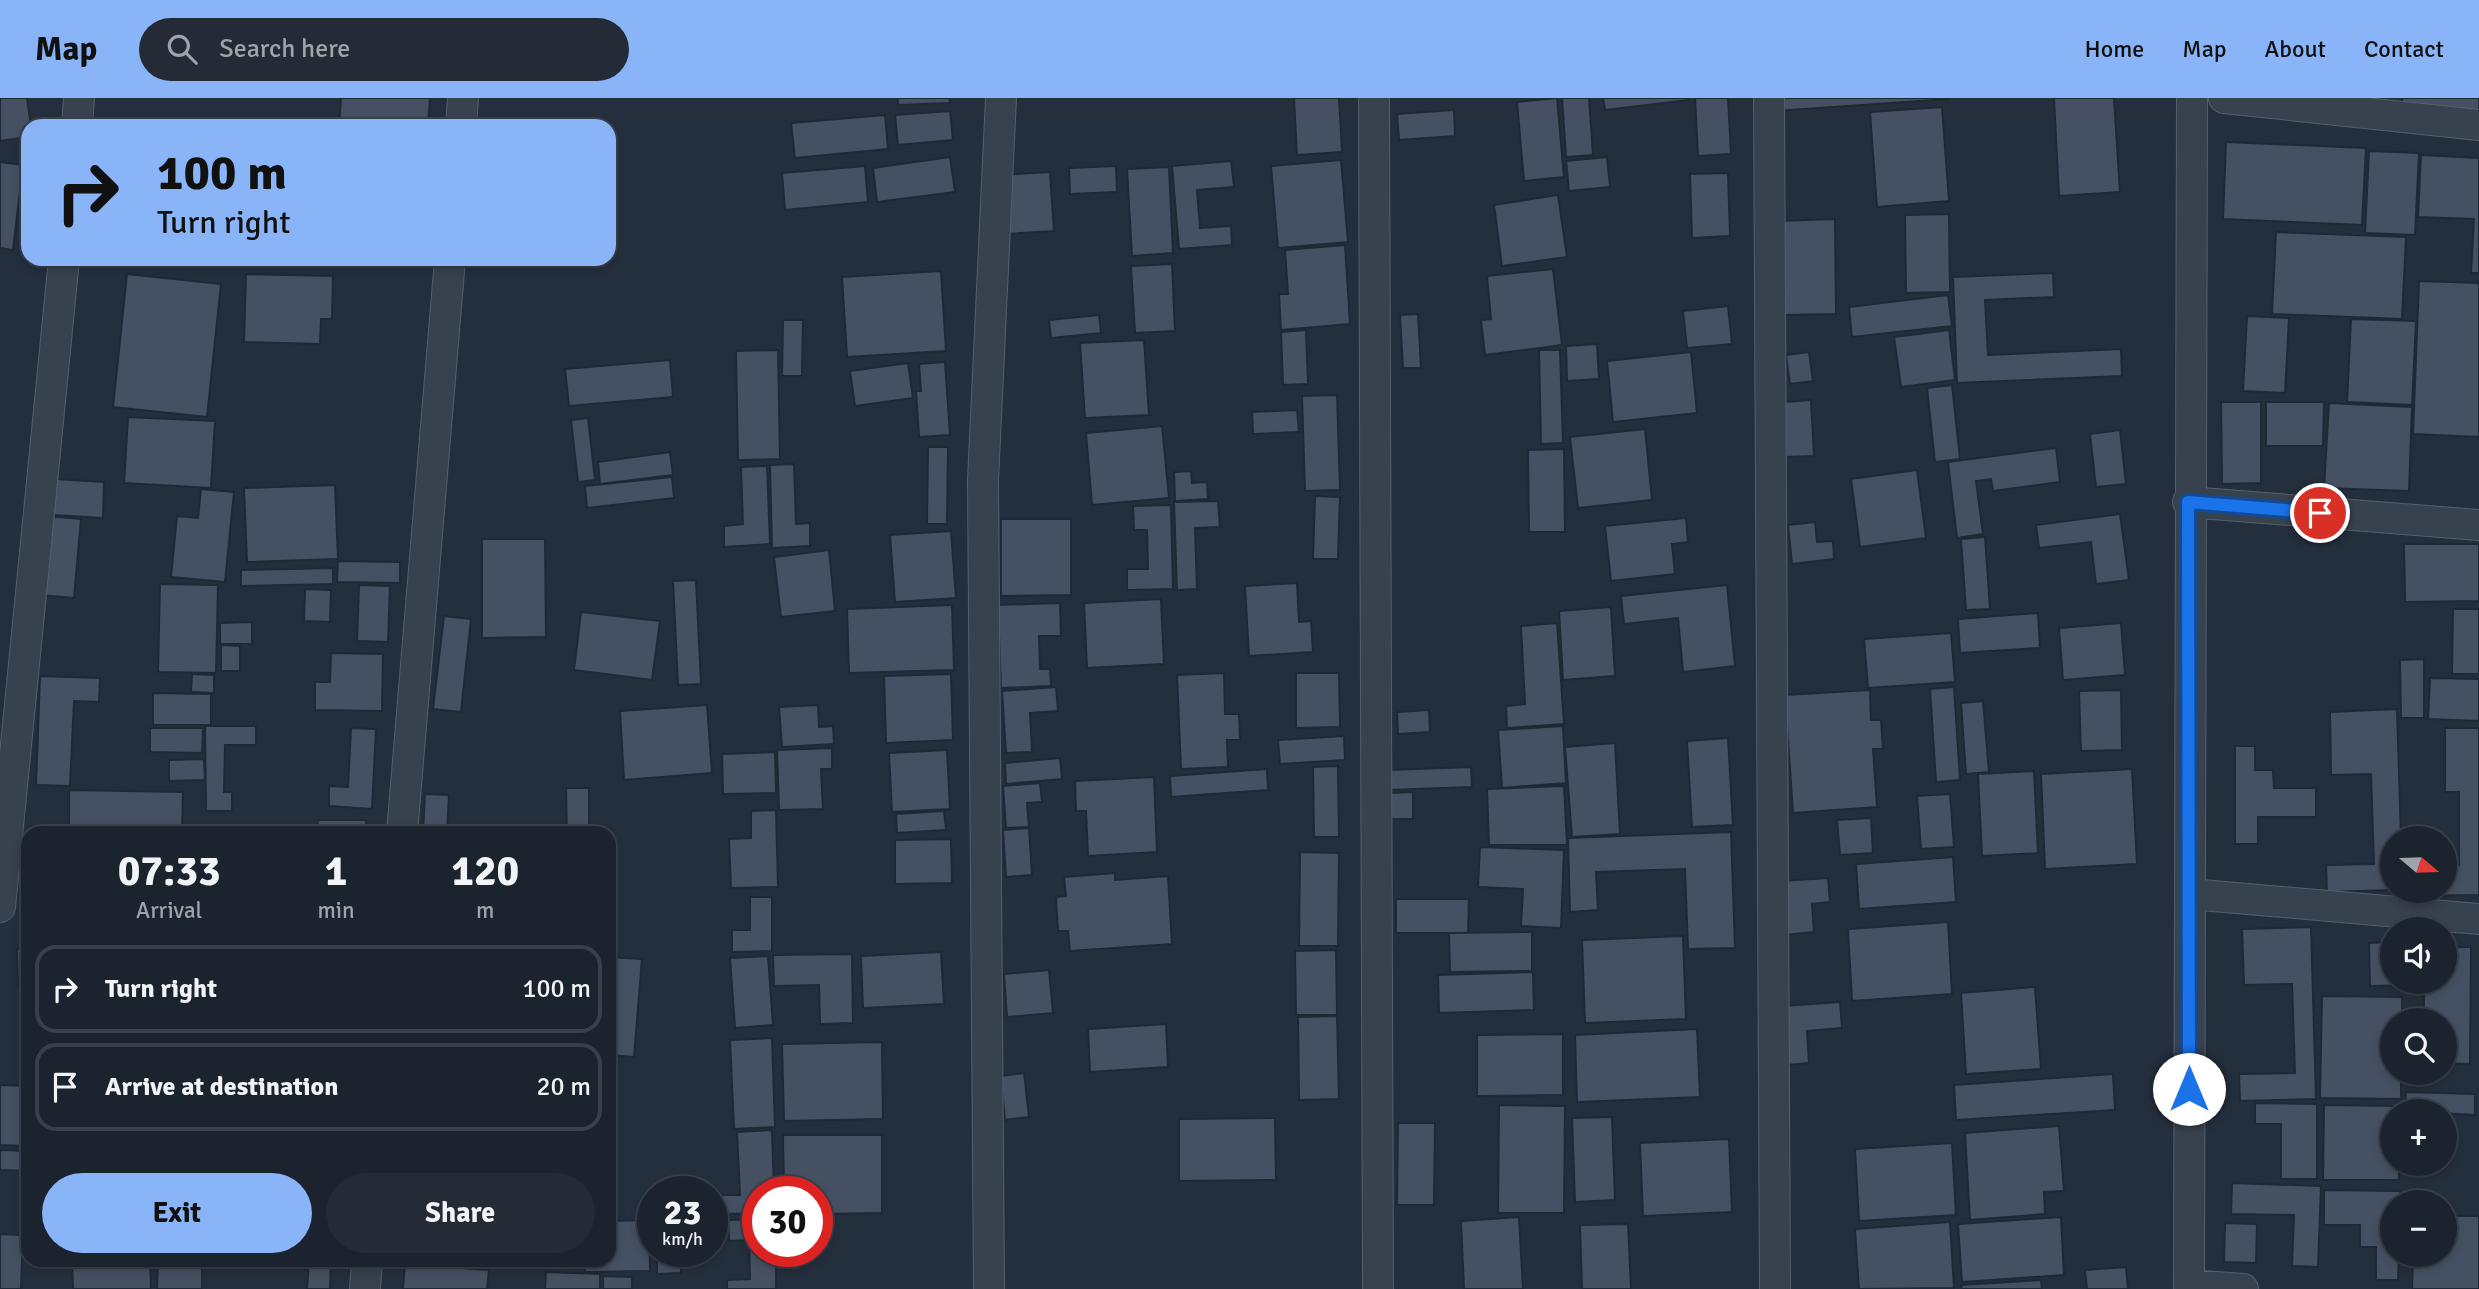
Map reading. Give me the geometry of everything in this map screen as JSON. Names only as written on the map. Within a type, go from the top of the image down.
[{"type":"street","points":[[77,119],[79,98]]},
{"type":"street","points":[[462,119],[463,98]]},
{"type":"street","points":[[989,1289],[983,480],[1001,98]]},
{"type":"street","points":[[1374,98],[1378,1289]]},
{"type":"street","points":[[1769,98],[1775,1289]]},
{"type":"street","points":[[2192,98],[2188,502],[2189,1287],[2243,1289]]},
{"type":"street","points":[[2224,98],[2479,125]]},
{"type":"street","points":[[0,907],[63,266]]},
{"type":"street","points":[[403,826],[449,266]]},
{"type":"street","points":[[2188,502],[2479,525]]},
{"type":"street","points":[[2190,894],[2479,919]]},
{"type":"street","points":[[365,1289],[367,1267]]},
{"type":"building","points":[[0,98],[27,98],[30,119],[21,119],[21,138],[0,141]]},
{"type":"building","points":[[341,98],[430,98],[428,119],[340,119]]},
{"type":"building","points":[[898,98],[949,98],[950,103],[898,105]]},
{"type":"building","points":[[1294,98],[1339,98],[1342,152],[1297,155]]},
{"type":"building","points":[[1557,98],[1564,177],[1524,181],[1517,102]]},
{"type":"building","points":[[1562,98],[1589,98],[1593,155],[1566,157]]},
{"type":"building","points":[[1603,98],[1689,98],[1689,100],[1605,110]]},
{"type":"building","points":[[1695,98],[1728,98],[1731,154],[1698,156]]},
{"type":"building","points":[[1774,98],[1949,98],[1949,99],[1775,111]]},
{"type":"building","points":[[2054,98],[2114,98],[2120,192],[2059,196]]},
{"type":"building","points":[[2402,98],[2479,98],[2479,112],[2403,113]]},
{"type":"building","points":[[1942,107],[1949,201],[1877,207],[1870,112]]},
{"type":"building","points":[[1454,110],[1455,136],[1399,140],[1397,114]]},
{"type":"building","points":[[950,111],[953,140],[898,145],[895,115]]},
{"type":"building","points":[[885,115],[888,149],[795,158],[791,123]]},
{"type":"building","points":[[2226,142],[2366,148],[2362,225],[2223,219]]},
{"type":"building","points":[[2369,151],[2419,153],[2415,235],[2365,233]]},
{"type":"building","points":[[2421,155],[2479,158],[2479,273],[2471,273],[2474,219],[2418,217]]},
{"type":"building","points":[[950,157],[955,192],[877,202],[873,168]]},
{"type":"building","points":[[1607,157],[1610,187],[1569,191],[1566,161]]},
{"type":"building","points":[[1341,160],[1348,242],[1278,248],[1271,166]]},
{"type":"building","points":[[1231,161],[1234,187],[1197,190],[1200,228],[1231,226],[1232,245],[1179,249],[1172,166]]},
{"type":"building","points":[[0,162],[21,165],[21,182],[13,250],[0,248]]},
{"type":"building","points":[[865,166],[868,202],[785,210],[782,173]]},
{"type":"building","points":[[1116,166],[1117,192],[1070,194],[1069,168]]},
{"type":"building","points":[[1169,167],[1173,253],[1132,256],[1127,169]]},
{"type":"building","points":[[1050,172],[1054,231],[1005,234],[1001,175]]},
{"type":"building","points":[[1728,173],[1730,236],[1692,238],[1690,174]]},
{"type":"building","points":[[1558,195],[1567,257],[1502,266],[1494,205]]},
{"type":"building","points":[[1949,214],[1950,292],[1906,293],[1905,215]]},
{"type":"building","points":[[1835,219],[1836,314],[1783,315],[1780,221]]},
{"type":"building","points":[[2276,232],[2406,237],[2402,319],[2272,314]]},
{"type":"building","points":[[1345,245],[1350,324],[1281,330],[1279,294],[1288,294],[1285,250]]},
{"type":"building","points":[[1172,264],[1175,331],[1135,333],[1131,266]]},
{"type":"building","points":[[1553,269],[1562,345],[1485,355],[1481,320],[1491,319],[1487,276]]},
{"type":"building","points":[[941,271],[946,351],[847,357],[842,277]]},
{"type":"building","points":[[2053,273],[2054,297],[1985,300],[1988,355],[2121,349],[2122,376],[1957,383],[1953,277]]},
{"type":"building","points":[[127,274],[221,284],[207,417],[113,407]]},
{"type":"building","points":[[246,274],[333,276],[332,319],[321,319],[320,344],[244,342]]},
{"type":"building","points":[[2419,281],[2479,283],[2479,437],[2413,434]]},
{"type":"building","points":[[1948,295],[1952,326],[1852,337],[1849,307]]},
{"type":"building","points":[[1728,306],[1732,344],[1687,348],[1683,311]]},
{"type":"building","points":[[1418,314],[1421,368],[1403,368],[1400,315]]},
{"type":"building","points":[[1099,315],[1101,333],[1051,338],[1049,320]]},
{"type":"building","points":[[2247,316],[2289,318],[2285,393],[2243,391]]},
{"type":"building","points":[[2351,319],[2416,321],[2412,405],[2347,402]]},
{"type":"building","points":[[783,320],[803,320],[802,376],[782,376]]},
{"type":"building","points":[[1306,330],[1308,384],[1283,385],[1281,332]]},
{"type":"building","points":[[1949,330],[1955,380],[1901,387],[1894,337]]},
{"type":"building","points":[[1144,340],[1149,415],[1085,418],[1080,343]]},
{"type":"building","points":[[1597,344],[1599,379],[1567,381],[1566,346]]},
{"type":"building","points":[[778,350],[780,459],[738,460],[736,351]]},
{"type":"building","points":[[1539,350],[1560,350],[1563,443],[1541,444]]},
{"type":"building","points":[[1691,352],[1697,413],[1613,422],[1607,361]]},
{"type":"building","points":[[1809,352],[1813,381],[1790,384],[1786,355]]},
{"type":"building","points":[[670,360],[673,397],[569,406],[565,369]]},
{"type":"building","points":[[945,362],[950,435],[919,437],[916,391],[921,391],[919,364]]},
{"type":"building","points":[[908,363],[913,398],[855,406],[850,371]]},
{"type":"building","points":[[1952,385],[1960,459],[1935,462],[1927,388]]},
{"type":"building","points":[[1337,395],[1340,490],[1305,491],[1302,396]]},
{"type":"building","points":[[1811,400],[1814,456],[1786,457],[1784,402]]},
{"type":"building","points":[[2221,402],[2261,402],[2261,483],[2222,484]]},
{"type":"building","points":[[2266,402],[2324,402],[2323,446],[2266,446]]},
{"type":"building","points":[[2329,403],[2412,407],[2409,491],[2324,488]]},
{"type":"building","points":[[1297,410],[1299,432],[1253,434],[1252,412]]},
{"type":"building","points":[[128,417],[215,421],[211,488],[124,483]]},
{"type":"building","points":[[588,418],[595,480],[578,482],[571,420]]},
{"type":"building","points":[[1162,426],[1169,498],[1092,505],[1086,433]]},
{"type":"building","points":[[1645,429],[1652,500],[1578,508],[1570,437]]},
{"type":"building","points":[[2120,430],[2126,484],[2096,487],[2090,434]]},
{"type":"building","points":[[928,447],[948,447],[947,524],[927,524]]},
{"type":"building","points":[[2056,448],[2060,482],[1993,491],[1991,479],[1976,481],[1983,534],[1957,538],[1948,462]]},
{"type":"building","points":[[1564,449],[1565,532],[1529,532],[1528,450]]},
{"type":"building","points":[[670,452],[673,475],[600,484],[598,462]]},
{"type":"building","points":[[794,464],[796,524],[810,523],[810,546],[772,548],[770,465]]},
{"type":"building","points":[[767,466],[770,544],[724,547],[724,526],[743,524],[741,467]]},
{"type":"building","points":[[1917,470],[1926,538],[1860,547],[1851,479]]},
{"type":"building","points":[[1191,471],[1192,483],[1207,482],[1208,499],[1175,501],[1174,472]]},
{"type":"building","points":[[672,477],[674,498],[587,508],[585,486]]},
{"type":"building","points":[[55,479],[104,482],[103,518],[53,515]]},
{"type":"building","points":[[335,485],[338,559],[247,562],[244,488]]},
{"type":"building","points":[[201,489],[234,492],[225,582],[171,577],[177,516],[198,518]]},
{"type":"building","points":[[1315,496],[1340,497],[1338,559],[1313,559]]},
{"type":"building","points":[[1218,501],[1220,527],[1195,528],[1197,589],[1177,590],[1174,502]]},
{"type":"building","points":[[1171,505],[1173,589],[1127,590],[1127,569],[1148,569],[1147,530],[1134,530],[1133,506]]},
{"type":"building","points":[[2120,514],[2129,580],[2096,584],[2091,542],[2039,548],[2036,525]]},
{"type":"building","points":[[47,516],[81,519],[74,598],[40,595]]},
{"type":"building","points":[[1686,518],[1688,542],[1672,544],[1675,574],[1611,581],[1605,526]]},
{"type":"building","points":[[1001,519],[1071,519],[1071,595],[1001,596]]},
{"type":"building","points":[[1815,522],[1817,542],[1833,541],[1834,559],[1792,564],[1788,525]]},
{"type":"building","points":[[951,531],[956,598],[895,602],[890,535]]},
{"type":"building","points":[[1985,537],[1990,609],[1966,610],[1961,539]]},
{"type":"building","points":[[482,539],[545,539],[546,637],[482,638]]},
{"type":"building","points":[[2404,544],[2479,544],[2479,601],[2405,602]]},
{"type":"building","points":[[829,550],[835,611],[781,617],[774,557]]},
{"type":"building","points":[[338,561],[400,562],[400,583],[337,582]]},
{"type":"building","points":[[333,568],[333,584],[241,586],[241,570]]},
{"type":"building","points":[[696,580],[701,684],[678,685],[673,581]]},
{"type":"building","points":[[1297,583],[1299,622],[1311,621],[1313,652],[1249,656],[1245,586]]},
{"type":"building","points":[[160,584],[218,585],[216,673],[158,672]]},
{"type":"building","points":[[359,585],[390,586],[388,642],[357,641]]},
{"type":"building","points":[[1727,585],[1735,666],[1683,672],[1678,618],[1624,624],[1621,596]]},
{"type":"building","points":[[305,589],[331,590],[330,622],[304,621]]},
{"type":"building","points":[[1161,599],[1164,664],[1087,668],[1084,603]]},
{"type":"building","points":[[1060,603],[1061,636],[1039,636],[1040,669],[1050,669],[1051,686],[1001,688],[998,605]]},
{"type":"building","points":[[952,605],[954,670],[849,673],[847,609]]},
{"type":"building","points":[[1611,607],[1615,676],[1563,680],[1559,611]]},
{"type":"building","points":[[2453,609],[2479,609],[2479,674],[2452,674]]},
{"type":"building","points":[[581,612],[660,621],[652,680],[574,670]]},
{"type":"building","points":[[2038,613],[2040,648],[1960,653],[1958,619]]},
{"type":"building","points":[[444,616],[471,619],[461,712],[433,709]]},
{"type":"building","points":[[252,622],[252,644],[220,644],[220,623]]},
{"type":"building","points":[[1557,623],[1564,724],[1507,728],[1506,706],[1525,704],[1521,626]]},
{"type":"building","points":[[2121,623],[2125,675],[2063,680],[2059,628]]},
{"type":"building","points":[[1951,633],[1955,682],[1868,688],[1864,639]]},
{"type":"building","points":[[221,645],[240,646],[240,671],[221,671]]},
{"type":"building","points":[[331,653],[383,654],[382,711],[315,710],[315,682],[330,682]]},
{"type":"building","points":[[2424,659],[2424,718],[2401,718],[2400,660]]},
{"type":"building","points":[[1224,673],[1225,714],[1239,714],[1240,740],[1227,740],[1228,767],[1181,769],[1177,675]]},
{"type":"building","points":[[1296,673],[1339,673],[1340,727],[1296,728]]},
{"type":"building","points":[[192,674],[214,675],[214,693],[191,692]]},
{"type":"building","points":[[951,674],[953,740],[886,743],[884,676]]},
{"type":"building","points":[[40,676],[100,678],[99,702],[74,701],[70,786],[36,785]]},
{"type":"building","points":[[2430,678],[2479,679],[2479,721],[2428,719]]},
{"type":"building","points":[[1056,687],[1058,711],[1030,713],[1032,752],[1006,753],[1002,691]]},
{"type":"building","points":[[1954,687],[1960,780],[1936,782],[1930,689]]},
{"type":"building","points":[[1870,690],[1871,720],[1881,720],[1883,749],[1873,749],[1877,807],[1793,813],[1785,695]]},
{"type":"building","points":[[2121,690],[2122,750],[2081,751],[2079,691]]},
{"type":"building","points":[[153,693],[211,694],[211,725],[153,725]]},
{"type":"building","points":[[1983,701],[1989,772],[1966,774],[1961,703]]},
{"type":"building","points":[[707,705],[712,773],[624,780],[620,711]]},
{"type":"building","points":[[818,705],[819,727],[833,726],[834,744],[782,747],[779,707]]},
{"type":"building","points":[[2397,709],[2401,826],[2380,826],[2380,890],[2327,892],[2326,865],[2374,864],[2371,774],[2331,775],[2330,712]]},
{"type":"building","points":[[1429,710],[1430,732],[1398,734],[1397,712]]},
{"type":"building","points":[[205,726],[256,726],[256,745],[225,745],[224,792],[232,792],[232,811],[206,811]]},
{"type":"building","points":[[1563,726],[1566,783],[1502,788],[1498,730]]},
{"type":"building","points":[[150,728],[203,728],[202,753],[150,752]]},
{"type":"building","points":[[351,728],[376,729],[372,809],[329,806],[329,786],[348,787]]},
{"type":"building","points":[[2445,728],[2479,728],[2479,895],[2457,895],[2459,792],[2445,792]]},
{"type":"building","points":[[1344,736],[1345,760],[1280,764],[1278,740]]},
{"type":"building","points":[[1728,738],[1733,825],[1692,827],[1687,741]]},
{"type":"building","points":[[1615,743],[1620,834],[1572,837],[1565,747]]},
{"type":"building","points":[[2235,746],[2255,746],[2255,770],[2273,770],[2274,788],[2316,788],[2316,817],[2258,817],[2258,844],[2235,844]]},
{"type":"building","points":[[832,748],[832,769],[821,769],[823,809],[779,810],[777,750]]},
{"type":"building","points":[[947,750],[950,809],[892,812],[889,753]]},
{"type":"building","points":[[775,752],[776,793],[723,794],[722,754]]},
{"type":"building","points":[[1060,758],[1062,779],[1006,784],[1005,763]]},
{"type":"building","points":[[204,759],[205,780],[169,781],[169,760]]},
{"type":"building","points":[[1338,766],[1339,837],[1314,837],[1313,767]]},
{"type":"building","points":[[1471,767],[1472,787],[1388,790],[1387,770]]},
{"type":"building","points":[[1267,769],[1268,790],[1171,797],[1170,776]]},
{"type":"building","points":[[2132,769],[2137,864],[2045,869],[2041,774]]},
{"type":"building","points":[[2034,771],[2038,853],[1982,856],[1978,774]]},
{"type":"building","points":[[1154,777],[1157,852],[1088,856],[1086,811],[1076,811],[1075,781]]},
{"type":"building","points":[[1040,783],[1042,802],[1027,803],[1029,827],[1006,828],[1003,786]]},
{"type":"building","points":[[1564,786],[1567,845],[1489,845],[1487,789]]},
{"type":"building","points":[[566,788],[589,788],[589,826],[567,826]]},
{"type":"building","points":[[69,790],[183,792],[182,826],[69,826]]},
{"type":"building","points":[[1413,792],[1413,819],[1389,819],[1388,793]]},
{"type":"building","points":[[425,794],[449,795],[447,826],[423,826]]},
{"type":"building","points":[[1950,794],[1954,847],[1921,849],[1917,796]]},
{"type":"building","points":[[776,810],[778,887],[731,888],[729,839],[751,838],[751,811]]},
{"type":"building","points":[[944,811],[946,830],[897,833],[896,814]]},
{"type":"building","points":[[1871,818],[1873,853],[1840,855],[1837,820]]},
{"type":"building","points":[[318,820],[366,820],[366,826],[318,826]]},
{"type":"building","points":[[1029,828],[1032,875],[1006,877],[1003,830]]},
{"type":"building","points":[[1731,832],[1735,948],[1688,949],[1685,869],[1596,872],[1598,910],[1570,912],[1568,838]]},
{"type":"building","points":[[951,839],[952,883],[895,884],[895,840]]},
{"type":"building","points":[[1480,847],[1564,850],[1561,928],[1521,926],[1523,889],[1478,887]]},
{"type":"building","points":[[1300,852],[1339,853],[1338,946],[1299,946]]},
{"type":"building","points":[[1953,857],[1956,902],[1859,909],[1856,864]]},
{"type":"building","points":[[1115,873],[1115,880],[1168,876],[1172,944],[1070,951],[1068,931],[1058,931],[1056,897],[1066,896],[1064,877]]},
{"type":"building","points":[[1828,878],[1830,902],[1812,904],[1814,932],[1784,935],[1781,881]]},
{"type":"building","points":[[750,897],[772,897],[772,951],[732,952],[732,930],[750,930]]},
{"type":"building","points":[[1396,899],[1469,899],[1468,933],[1396,933]]},
{"type":"building","points":[[1948,922],[1952,994],[1852,1001],[1848,929]]},
{"type":"building","points":[[2311,927],[2316,1099],[2240,1101],[2239,1074],[2295,1073],[2292,984],[2244,985],[2242,929]]},
{"type":"building","points":[[1532,932],[1532,971],[1450,972],[1449,933]]},
{"type":"building","points":[[1683,936],[1686,1019],[1585,1023],[1582,940]]},
{"type":"building","points":[[2369,943],[2380,943],[2380,986],[2370,986]]},
{"type":"building","points":[[2457,947],[2471,947],[2470,1064],[2457,1063],[2457,1008],[2424,1008],[2424,994],[2457,994]]},
{"type":"building","points":[[17,949],[21,949],[21,985],[18,985]]},
{"type":"building","points":[[1336,950],[1337,1015],[1296,1015],[1295,951]]},
{"type":"building","points":[[941,952],[944,1004],[863,1008],[861,956]]},
{"type":"building","points":[[852,954],[853,1023],[820,1024],[819,985],[774,986],[773,955]]},
{"type":"building","points":[[768,956],[773,1025],[735,1028],[730,958]]},
{"type":"building","points":[[616,957],[642,959],[634,1057],[616,1056]]},
{"type":"building","points":[[1049,970],[1053,1013],[1007,1017],[1004,974]]},
{"type":"building","points":[[1533,972],[1534,1010],[1439,1013],[1438,975]]},
{"type":"building","points":[[2035,987],[2041,1069],[1966,1074],[1961,993]]},
{"type":"building","points":[[2322,996],[2402,997],[2402,1008],[2380,1008],[2380,1085],[2401,1085],[2401,1099],[2320,1098]]},
{"type":"building","points":[[1840,1002],[1842,1028],[1807,1031],[1809,1063],[1787,1065],[1783,1006]]},
{"type":"building","points":[[1337,1016],[1339,1099],[1299,1100],[1298,1017]]},
{"type":"building","points":[[1166,1024],[1168,1067],[1090,1072],[1088,1029]]},
{"type":"building","points":[[1697,1029],[1700,1097],[1577,1102],[1575,1035]]},
{"type":"building","points":[[1563,1034],[1563,1095],[1477,1096],[1477,1035]]},
{"type":"building","points":[[772,1038],[775,1127],[734,1129],[730,1040]]},
{"type":"building","points":[[882,1042],[883,1119],[784,1121],[782,1044]]},
{"type":"building","points":[[1024,1073],[1029,1117],[1005,1120],[1001,1076]]},
{"type":"building","points":[[2113,1074],[2115,1110],[1956,1120],[1954,1085]]},
{"type":"building","points":[[0,1085],[21,1086],[21,1146],[0,1145]]},
{"type":"building","points":[[2406,1092],[2475,1094],[2475,1115],[2457,1114],[2457,1099],[2406,1099]]},
{"type":"building","points":[[2255,1103],[2317,1104],[2317,1179],[2281,1179],[2281,1124],[2255,1124]]},
{"type":"building","points":[[1499,1105],[1565,1106],[1564,1213],[1498,1213]]},
{"type":"building","points":[[2324,1105],[2380,1106],[2380,1176],[2399,1176],[2399,1180],[2323,1180]]},
{"type":"building","points":[[1612,1117],[1615,1200],[1575,1202],[1572,1118]]},
{"type":"building","points":[[1275,1118],[1276,1180],[1179,1181],[1179,1119]]},
{"type":"building","points":[[1398,1123],[1435,1123],[1434,1205],[1397,1205]]},
{"type":"building","points":[[2059,1126],[2064,1191],[2044,1192],[2045,1214],[1970,1220],[1965,1133]]},
{"type":"building","points":[[772,1130],[773,1176],[742,1176],[742,1213],[728,1214],[728,1195],[740,1195],[737,1132]]},
{"type":"building","points":[[783,1135],[882,1135],[882,1213],[833,1214],[833,1176],[784,1176]]},
{"type":"building","points":[[1729,1139],[1732,1212],[1643,1216],[1640,1143]]},
{"type":"building","points":[[1952,1143],[1956,1215],[1859,1221],[1855,1149]]},
{"type":"building","points":[[0,1150],[21,1151],[21,1171],[0,1170]]},
{"type":"building","points":[[2232,1183],[2321,1186],[2318,1267],[2292,1266],[2294,1215],[2231,1214]]},
{"type":"building","points":[[2324,1190],[2380,1191],[2380,1267],[2399,1267],[2398,1280],[2376,1280],[2376,1247],[2360,1247],[2360,1225],[2324,1225]]},
{"type":"building","points":[[2457,1216],[2479,1216],[2479,1289],[2412,1289],[2413,1267],[2457,1267]]},
{"type":"building","points":[[1519,1217],[1523,1289],[1464,1289],[1461,1221]]},
{"type":"building","points":[[2061,1217],[2064,1275],[1962,1282],[1958,1224]]},
{"type":"building","points":[[637,1220],[637,1267],[650,1267],[650,1271],[585,1272],[585,1267],[616,1267],[616,1221]]},
{"type":"building","points":[[728,1220],[742,1220],[742,1240],[729,1241]]},
{"type":"building","points":[[1950,1222],[1954,1288],[1859,1289],[1855,1229]]},
{"type":"building","points":[[2225,1223],[2257,1224],[2256,1263],[2224,1262]]},
{"type":"building","points":[[1628,1224],[1631,1289],[1582,1289],[1580,1225]]},
{"type":"building","points":[[0,1234],[21,1235],[21,1289],[0,1289]]},
{"type":"building","points":[[72,1267],[150,1267],[151,1289],[73,1289]]},
{"type":"building","points":[[158,1267],[202,1267],[202,1289],[157,1289]]},
{"type":"building","points":[[309,1267],[331,1267],[330,1289],[307,1289]]},
{"type":"building","points":[[405,1267],[489,1270],[487,1289],[403,1289]]},
{"type":"building","points":[[657,1267],[681,1267],[681,1273],[657,1274]]},
{"type":"building","points":[[750,1267],[776,1267],[776,1289],[727,1289],[727,1280],[750,1279]]},
{"type":"building","points":[[2126,1267],[2128,1289],[2087,1289],[2085,1270]]},
{"type":"building","points":[[546,1272],[600,1274],[600,1289],[545,1289]]},
{"type":"building","points":[[603,1276],[632,1277],[632,1289],[603,1289]]},
{"type":"building","points":[[2041,1280],[2042,1289],[1962,1289],[1961,1285]]},
{"type":"route","points":[[2189,1089],[2188,502],[2320,513]]}]
